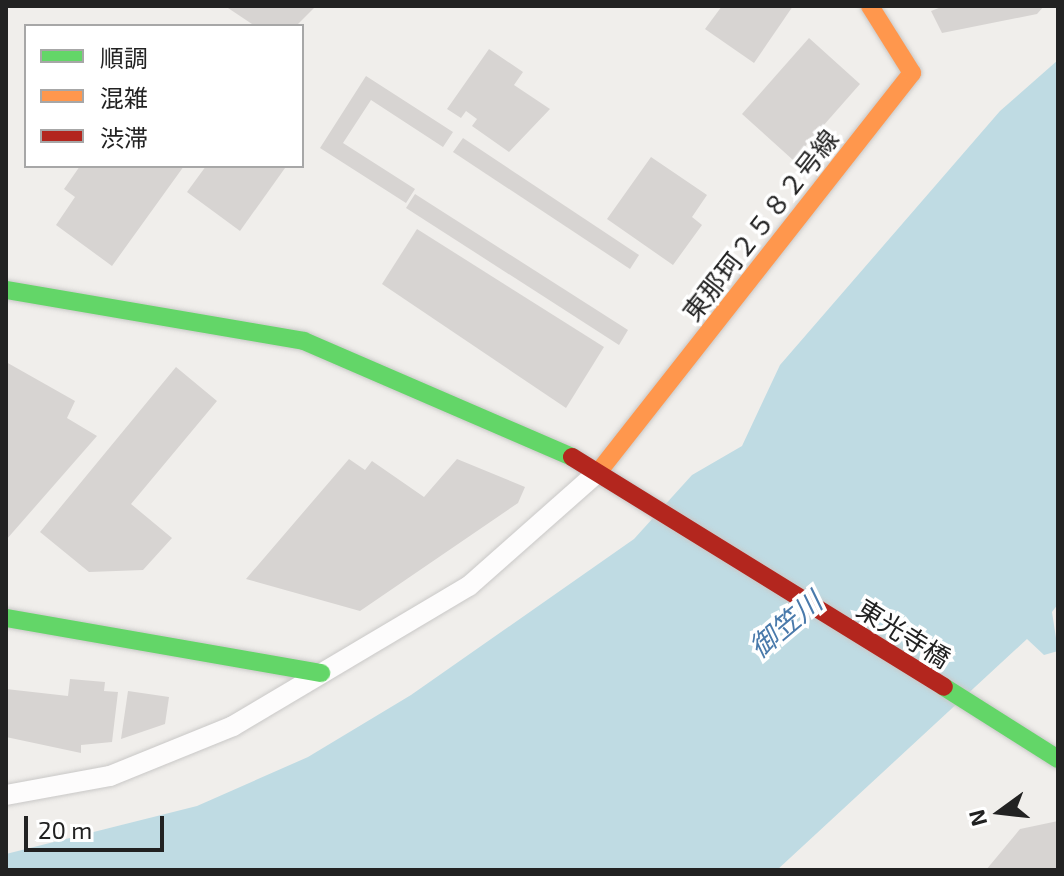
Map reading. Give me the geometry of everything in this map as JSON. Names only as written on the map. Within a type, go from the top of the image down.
[{"type":"main road","name":"東那珂２５８２号線","points":[[600,470],[912,73],[870,6]]},
{"type":"main road","name":"東光寺橋","points":[[6,290],[304,341],[600,470],[1017,736],[1058,759]]},
{"type":"main road","points":[[6,618],[321,673]]},
{"type":"lane","points":[[6,795],[110,776],[233,726],[469,586],[600,470]]},
{"type":"water","name":"御笠川","points":[[1058,60],[1058,604],[1052,612],[1058,651],[1044,655],[1027,639],[777,870],[6,870],[6,854],[197,806],[308,757],[411,695],[634,539],[692,475],[742,446],[780,365],[1000,111]]},
{"type":"building","points":[[225,6],[316,6],[298,24],[252,24]]},
{"type":"building","points":[[722,6],[793,6],[754,63],[705,29]]},
{"type":"building","points":[[944,6],[1044,6],[1037,14],[942,33],[931,11]]},
{"type":"building","points":[[809,38],[860,84],[793,160],[742,114]]},
{"type":"building","points":[[489,49],[523,72],[514,85],[550,109],[509,152],[472,126],[477,119],[466,111],[461,118],[447,109]]},
{"type":"building","points":[[366,76],[453,132],[443,147],[371,100],[343,143],[415,189],[406,203],[320,148]]},
{"type":"building","points":[[463,138],[639,255],[630,269],[453,152]]},
{"type":"building","points":[[651,157],[707,195],[692,217],[702,225],[673,265],[607,219]]},
{"type":"building","points":[[79,168],[183,168],[112,266],[56,225],[75,197],[64,189]]},
{"type":"building","points":[[205,168],[285,168],[240,231],[187,192]]},
{"type":"building","points":[[415,194],[628,330],[619,345],[406,208]]},
{"type":"building","points":[[417,229],[604,347],[566,408],[382,284]]},
{"type":"building","points":[[6,362],[75,401],[67,418],[97,436],[6,540]]},
{"type":"building","points":[[176,367],[217,401],[131,504],[172,538],[143,570],[89,572],[40,532]]},
{"type":"building","points":[[349,459],[365,470],[372,461],[424,497],[457,459],[525,487],[518,503],[360,611],[246,579]]},
{"type":"building","points":[[70,679],[105,682],[104,691],[118,692],[112,742],[81,745],[81,753],[6,737],[6,689],[68,696]]},
{"type":"building","points":[[128,691],[169,697],[165,724],[121,739]]},
{"type":"building","points":[[1058,821],[1058,870],[986,870],[1020,829]]},
{"type":"traffic: fast","points":[[6,290],[304,341],[572,457]]},
{"type":"traffic: fast","points":[[6,618],[321,673]]},
{"type":"traffic: fast","points":[[944,687],[1058,759]]},
{"type":"traffic: slow","points":[[600,470],[912,73],[870,6]]},
{"type":"traffic: jam","points":[[572,457],[944,687]]}]
